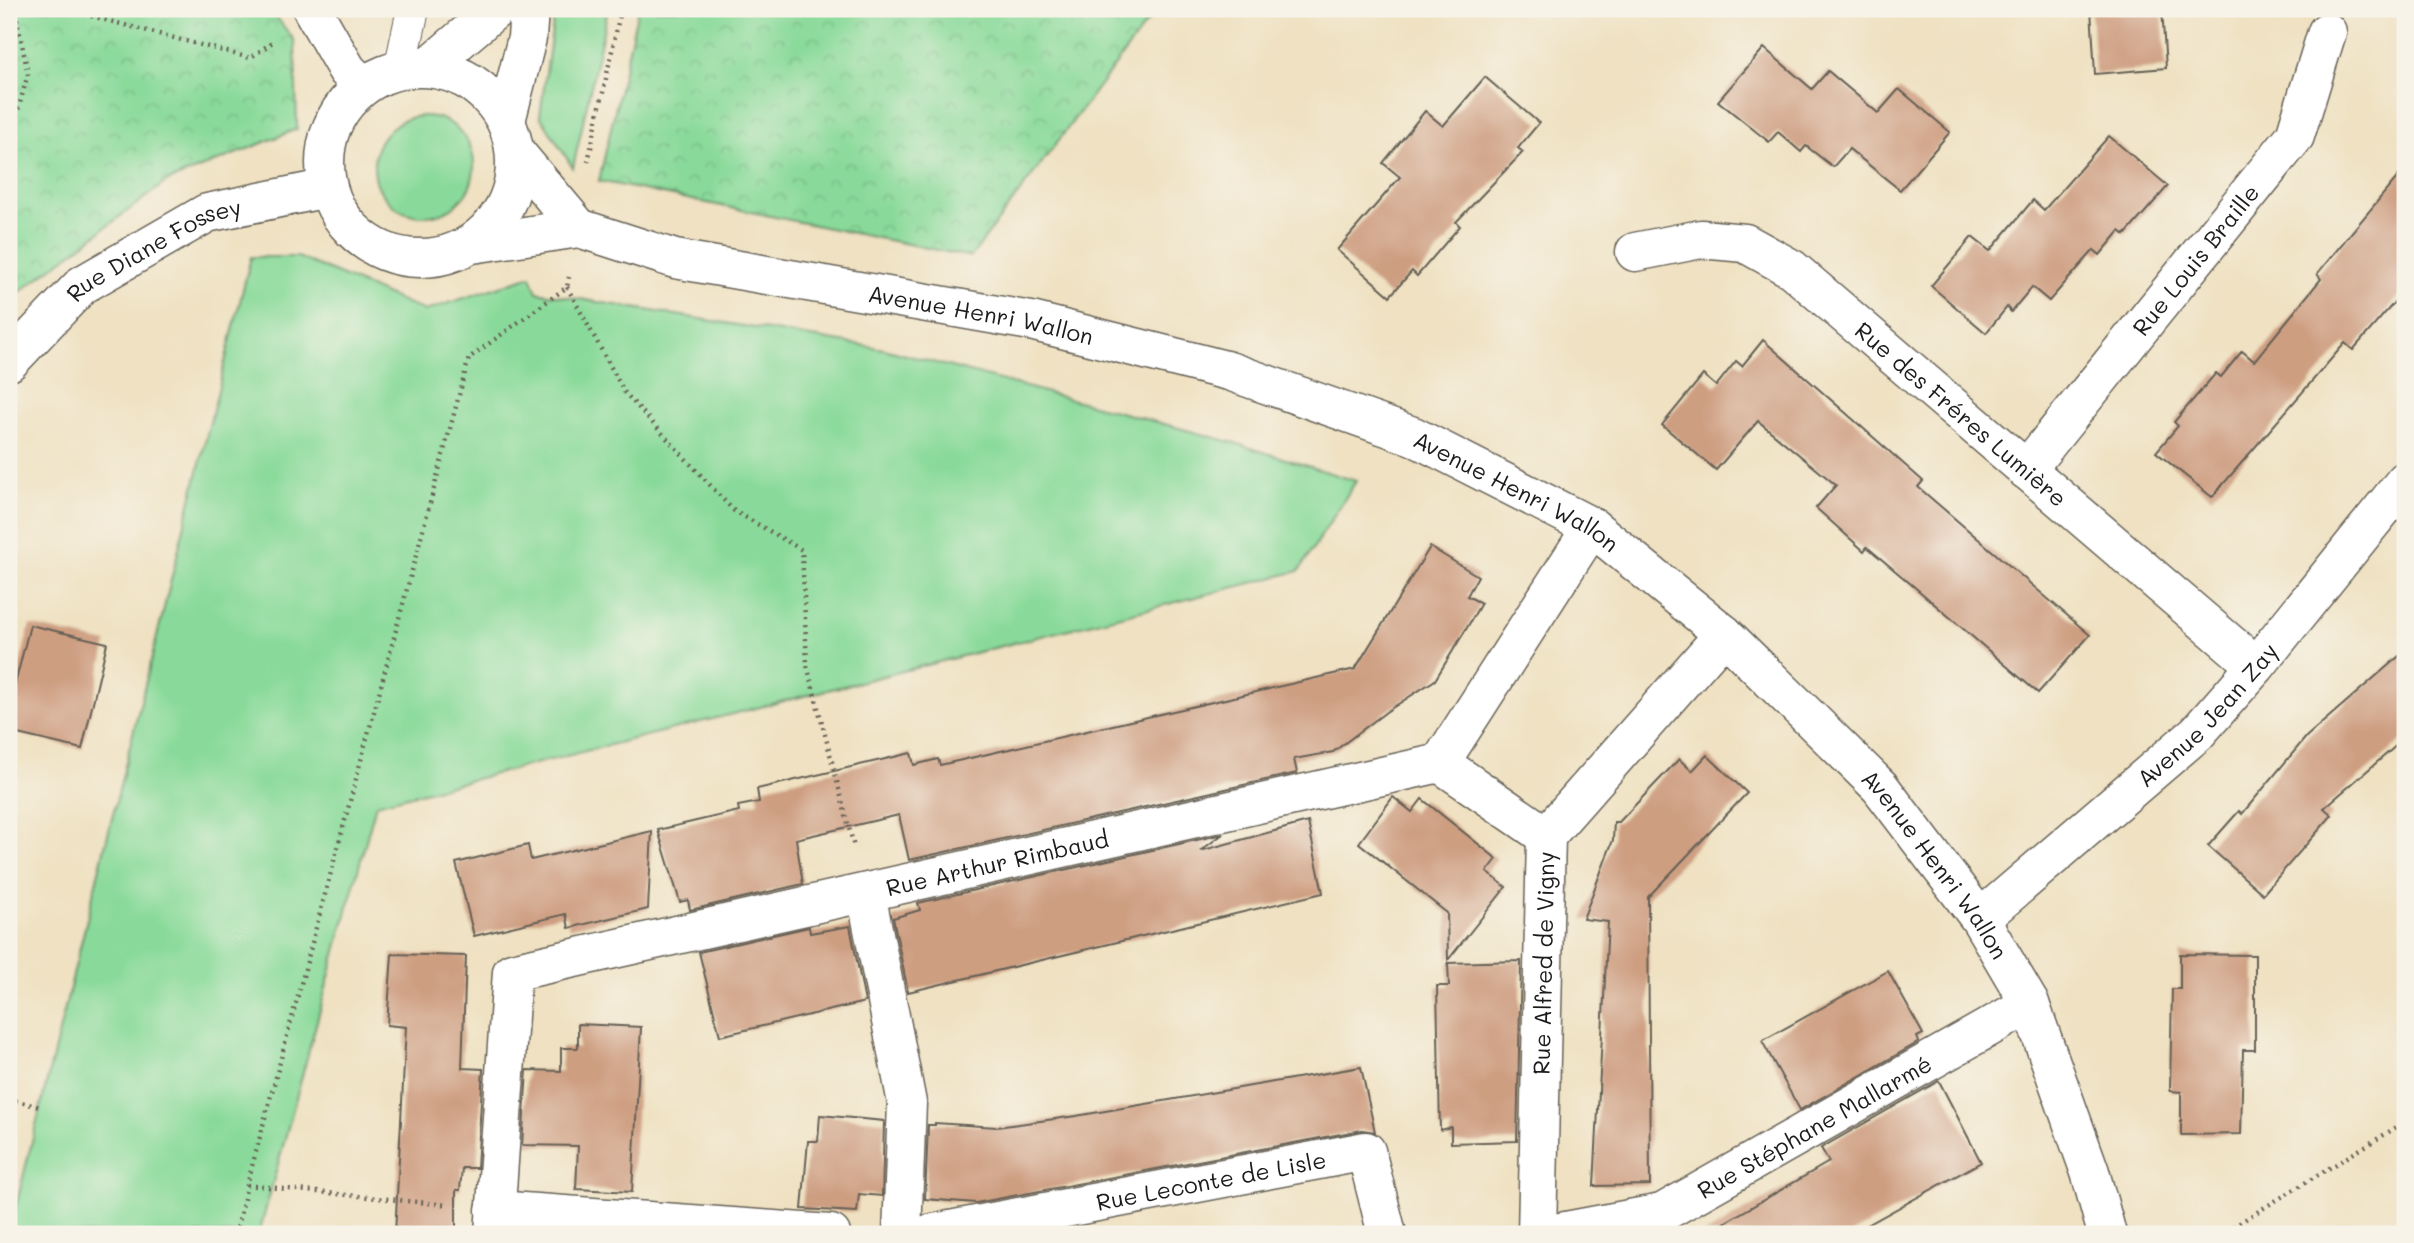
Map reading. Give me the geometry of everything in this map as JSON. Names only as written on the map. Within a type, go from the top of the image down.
[{"type":"street","points":[[414,69],[496,9]]},
{"type":"street","points":[[529,9],[511,137],[514,180],[507,205],[492,227],[472,244],[449,255],[424,260],[399,257],[374,248],[353,232],[338,212],[328,188],[324,166],[327,143],[334,122],[346,103],[363,86],[384,75],[414,69],[452,73],[474,84],[492,100],[511,137],[579,228]]},
{"type":"street","points":[[314,11],[347,70],[363,86]]},
{"type":"street","name":"Rue Louis Braille","points":[[2026,470],[2295,136],[2328,32]]},
{"type":"street","name":"Rue Diane Fossey","points":[[9,362],[82,285],[207,213],[328,188]]},
{"type":"street","name":"Avenue Henri Wallon","points":[[472,244],[579,228],[675,259],[1031,321],[1229,371],[1413,436],[1592,527],[1724,634],[1880,787],[1980,919],[2030,1004],[2090,1172],[2107,1234]]},
{"type":"street","name":"Rue des Fréres Lumière","points":[[1635,251],[1701,239],[1745,243],[1792,269],[2256,666]]},
{"type":"street","name":"Avenue Jean Zay","points":[[1980,919],[2197,733],[2256,666],[2405,481]]},
{"type":"street","points":[[1546,836],[1440,763],[1592,527]]},
{"type":"street","name":"Rue Alfred de Vigny","points":[[1537,1234],[1546,836],[1724,634]]},
{"type":"street","name":"Rue Arthur Rimbaud","points":[[494,1222],[512,972],[1440,763]]},
{"type":"street","points":[[866,892],[907,1103],[902,1234]]},
{"type":"street","name":"Rue Stéphane Mallarmé","points":[[1550,1234],[1662,1213],[2030,1004]]},
{"type":"street","name":"Rue Leconte de Lisle","points":[[929,1234],[1366,1151],[1387,1234]]},
{"type":"street","points":[[494,1222],[831,1234]]},
{"type":"lane","points":[[413,9],[414,69]]},
{"type":"path","points":[[9,143],[28,74],[15,9]]},
{"type":"path","points":[[64,9],[250,58],[314,11]]},
{"type":"path","points":[[621,9],[586,174],[567,287],[625,393],[733,510],[802,550],[807,665],[866,892]]},
{"type":"path","points":[[236,1234],[469,358],[567,287]]},
{"type":"path","points":[[9,1099],[40,1107]]},
{"type":"path","points":[[2221,1234],[2405,1122]]},
{"type":"path","points":[[247,1185],[494,1222]]},
{"type":"green space","points":[[9,9],[270,9],[295,41],[297,129],[166,182],[9,300]]},
{"type":"green space","points":[[555,9],[608,9],[573,168],[540,116]]},
{"type":"green space","points":[[638,9],[1157,9],[971,257],[599,181]]},
{"type":"green space","points":[[424,116],[443,120],[459,131],[470,147],[474,166],[470,185],[459,201],[443,212],[424,216],[405,212],[389,201],[378,185],[374,166],[378,147],[389,131],[405,120]]},
{"type":"green space","points":[[251,257],[298,257],[425,311],[531,276],[537,292],[884,349],[1235,443],[1356,481],[1299,571],[376,804],[259,1234],[9,1234]]},
{"type":"building","points":[[2091,9],[2162,9],[2166,68],[2095,74]]},
{"type":"building","points":[[1764,48],[1812,89],[1828,71],[1878,113],[1899,89],[1950,132],[1900,190],[1849,149],[1833,167],[1806,146],[1801,152],[1778,132],[1769,142],[1718,101]]},
{"type":"building","points":[[1485,77],[1539,123],[1518,148],[1523,152],[1456,222],[1460,226],[1417,276],[1412,271],[1390,296],[1337,250],[1400,177],[1383,163],[1425,111],[1443,126]]},
{"type":"building","points":[[2109,136],[2168,186],[2125,235],[2120,231],[2100,255],[2094,250],[2049,301],[2032,287],[2011,312],[2007,307],[1986,333],[1931,286],[1972,237],[1990,251],[2033,200],[2044,210]]},
{"type":"building","points":[[2405,168],[2405,290],[2353,350],[2345,343],[2212,497],[2156,452],[2178,426],[2174,422],[2216,373],[2221,377],[2242,351],[2254,361],[2321,279],[2317,274]]},
{"type":"building","points":[[1763,340],[1923,481],[1918,487],[2090,635],[2038,693],[1867,547],[1864,551],[1816,508],[1836,485],[1758,421],[1716,470],[1662,425],[1703,375],[1716,386],[1736,361],[1742,366]]},
{"type":"building","points":[[1430,547],[1478,576],[1467,596],[1481,603],[1468,626],[1435,680],[1386,712],[1333,752],[1294,759],[1297,773],[909,860],[899,815],[796,839],[803,884],[690,910],[688,900],[680,902],[658,830],[739,811],[738,806],[759,802],[757,789],[911,753],[914,765],[938,759],[940,765],[1355,669]]},
{"type":"building","points":[[30,625],[107,643],[82,749],[9,732],[9,687],[14,688]]},
{"type":"building","points":[[2405,651],[2405,738],[2324,808],[2332,815],[2263,894],[2208,846],[2239,811],[2242,814],[2307,736]]},
{"type":"building","points":[[1707,755],[1747,793],[1648,897],[1650,1185],[1594,1186],[1608,922],[1583,919],[1613,840],[1614,822],[1619,822],[1679,759],[1692,771]]},
{"type":"building","points":[[1393,797],[1412,812],[1422,799],[1497,859],[1487,872],[1506,887],[1448,960],[1447,913],[1359,843]]},
{"type":"building","points":[[1308,822],[1323,893],[908,992],[893,918],[920,910],[918,903],[1223,834],[1200,851]]},
{"type":"building","points":[[652,831],[648,909],[569,928],[566,914],[474,936],[456,863],[528,845],[531,860]]},
{"type":"building","points":[[850,926],[865,1002],[720,1036],[699,952],[809,927],[810,933]]},
{"type":"building","points":[[392,954],[466,956],[462,1068],[483,1069],[477,1168],[462,1168],[460,1190],[456,1190],[456,1234],[395,1234],[406,1027],[387,1025]]},
{"type":"building","points":[[2180,954],[2255,955],[2255,1050],[2243,1050],[2241,1134],[2181,1135],[2181,1092],[2170,1091],[2172,989],[2180,989]]},
{"type":"building","points":[[1521,961],[1517,1141],[1451,1143],[1451,1127],[1440,1130],[1437,986],[1449,986],[1448,963]]},
{"type":"building","points":[[1888,971],[1923,1034],[1917,1037],[1919,1042],[1800,1110],[1762,1041]]},
{"type":"building","points":[[578,1024],[641,1027],[632,1192],[576,1189],[578,1146],[522,1145],[527,1070],[561,1071],[561,1048],[578,1048]]},
{"type":"building","points":[[1361,1067],[1375,1132],[1362,1130],[976,1203],[925,1199],[928,1125],[935,1123],[997,1127]]},
{"type":"building","points":[[1939,1081],[1981,1162],[1851,1234],[1705,1234],[1829,1162],[1821,1148]]},
{"type":"building","points":[[820,1115],[884,1121],[882,1196],[859,1194],[857,1212],[802,1209],[808,1141],[818,1141]]}]
